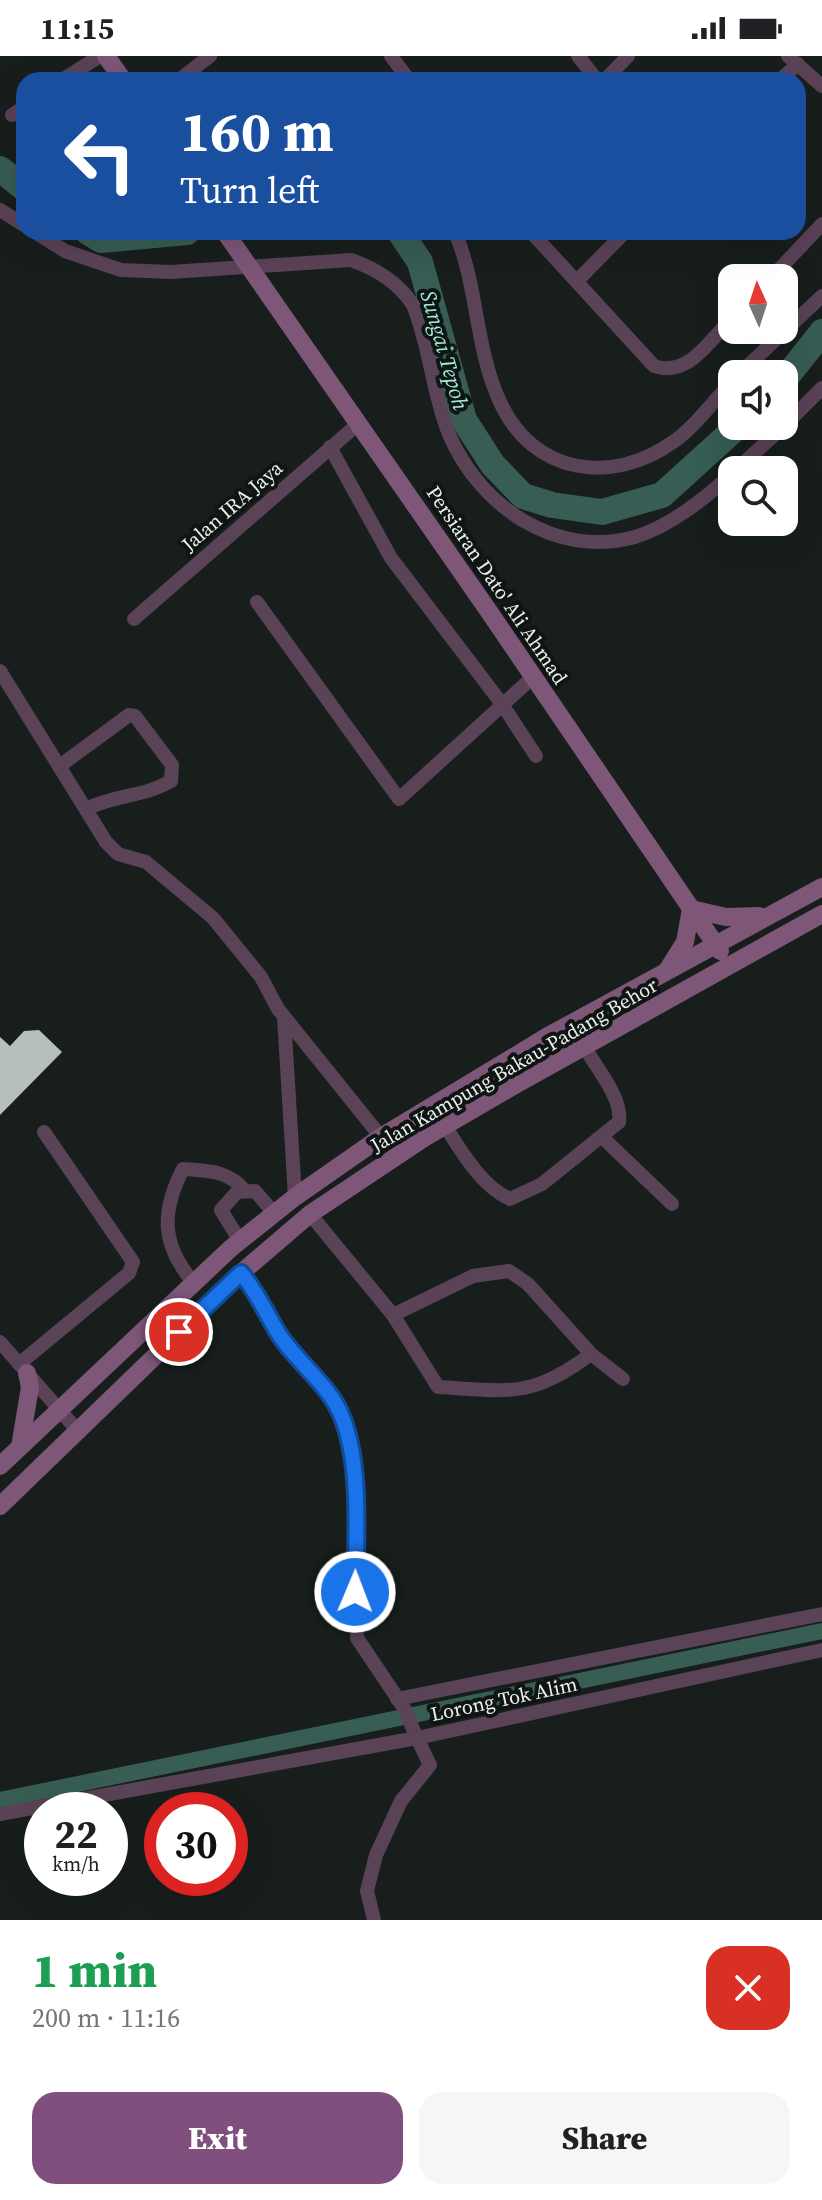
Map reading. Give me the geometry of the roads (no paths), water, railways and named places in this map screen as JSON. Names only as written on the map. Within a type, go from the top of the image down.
[{"type":"street","points":[[76,72],[103,56],[116,72]]},
{"type":"street","points":[[189,72],[210,56]]},
{"type":"street","points":[[578,56],[591,72]]},
{"type":"street","points":[[613,72],[628,56]]},
{"type":"street","points":[[793,60],[822,86]]},
{"type":"street","points":[[784,264],[822,224]]},
{"type":"street","points":[[48,240],[65,251],[121,270],[171,272],[246,259],[290,267],[351,260],[377,272],[406,294],[420,322],[441,411],[465,464],[479,486],[498,504],[544,532],[607,542],[637,536],[681,513],[718,484]]},
{"type":"street","name":"Persiaran Dato' Ali Ahmad","points":[[231,240],[730,966]]},
{"type":"street","points":[[458,240],[466,265],[475,320],[500,403],[523,437],[562,464],[598,470],[653,455],[675,441],[718,396]]},
{"type":"street","points":[[539,240],[654,366],[668,371],[683,367],[718,332]]},
{"type":"street","points":[[577,281],[617,240]]},
{"type":"street","points":[[754,360],[822,296]]},
{"type":"street","points":[[798,412],[822,388]]},
{"type":"street","name":"Jalan IRA Jaya","points":[[134,619],[358,424]]},
{"type":"street","points":[[751,456],[769,440]]},
{"type":"street","points":[[330,447],[391,558],[502,704],[536,756]]},
{"type":"street","points":[[257,602],[399,799],[533,677]]},
{"type":"street","points":[[0,671],[106,842],[118,854],[146,862],[213,918],[261,977],[284,1016],[381,1137]]},
{"type":"street","points":[[61,765],[129,715],[135,716],[172,765],[171,781],[154,791],[110,797],[86,809]]},
{"type":"street","name":"Jalan Kampung Bakau-Padang Behor","points":[[0,1466],[58,1408],[240,1241],[295,1197],[381,1137],[492,1074],[548,1036],[822,887]]},
{"type":"street","points":[[664,974],[685,942],[691,909],[726,917],[766,916]]},
{"type":"street","name":"Jalan Kampung Bakau-Padang Behor","points":[[0,1506],[241,1273],[310,1214],[445,1126],[822,914]]},
{"type":"street","points":[[284,1016],[295,1197]]},
{"type":"street","points":[[445,1126],[466,1158],[499,1194],[510,1199],[542,1184],[619,1122],[620,1114],[585,1048]]},
{"type":"street","points":[[23,1369],[129,1273],[133,1262],[44,1132]]},
{"type":"street","points":[[602,1137],[672,1204]]},
{"type":"street","points":[[194,1283],[171,1247],[166,1225],[183,1169],[222,1173],[236,1179],[245,1191]]},
{"type":"street","points":[[240,1241],[221,1210],[237,1192],[255,1191],[274,1213]]},
{"type":"street","points":[[310,1214],[393,1315],[438,1387],[534,1388],[558,1378],[591,1354]]},
{"type":"street","points":[[393,1315],[473,1276],[509,1271],[528,1284],[591,1354],[623,1379]]},
{"type":"street","name":"Lorong Tok Alim","points":[[241,1273],[260,1295],[280,1336],[333,1399],[346,1424],[354,1485],[357,1638],[400,1703],[414,1732],[822,1650]]},
{"type":"street","points":[[0,1342],[78,1431]]},
{"type":"street","points":[[20,1447],[30,1387],[23,1369]]},
{"type":"street","points":[[400,1703],[822,1614]]},
{"type":"street","points":[[0,1814],[414,1732],[430,1765],[401,1801],[372,1868],[367,1891],[374,1920]]},
{"type":"waterway","name":"Sungai Tepoh","points":[[0,169],[16,182]]},
{"type":"waterway","name":"Sungai Tepoh","points":[[405,240],[420,262],[464,420],[493,465],[523,496],[552,505],[602,512],[662,495],[723,440]]},
{"type":"waterway","name":"Sungai Tepoh","points":[[798,362],[822,332]]},
{"type":"waterway","points":[[0,1800],[822,1631]]}]
